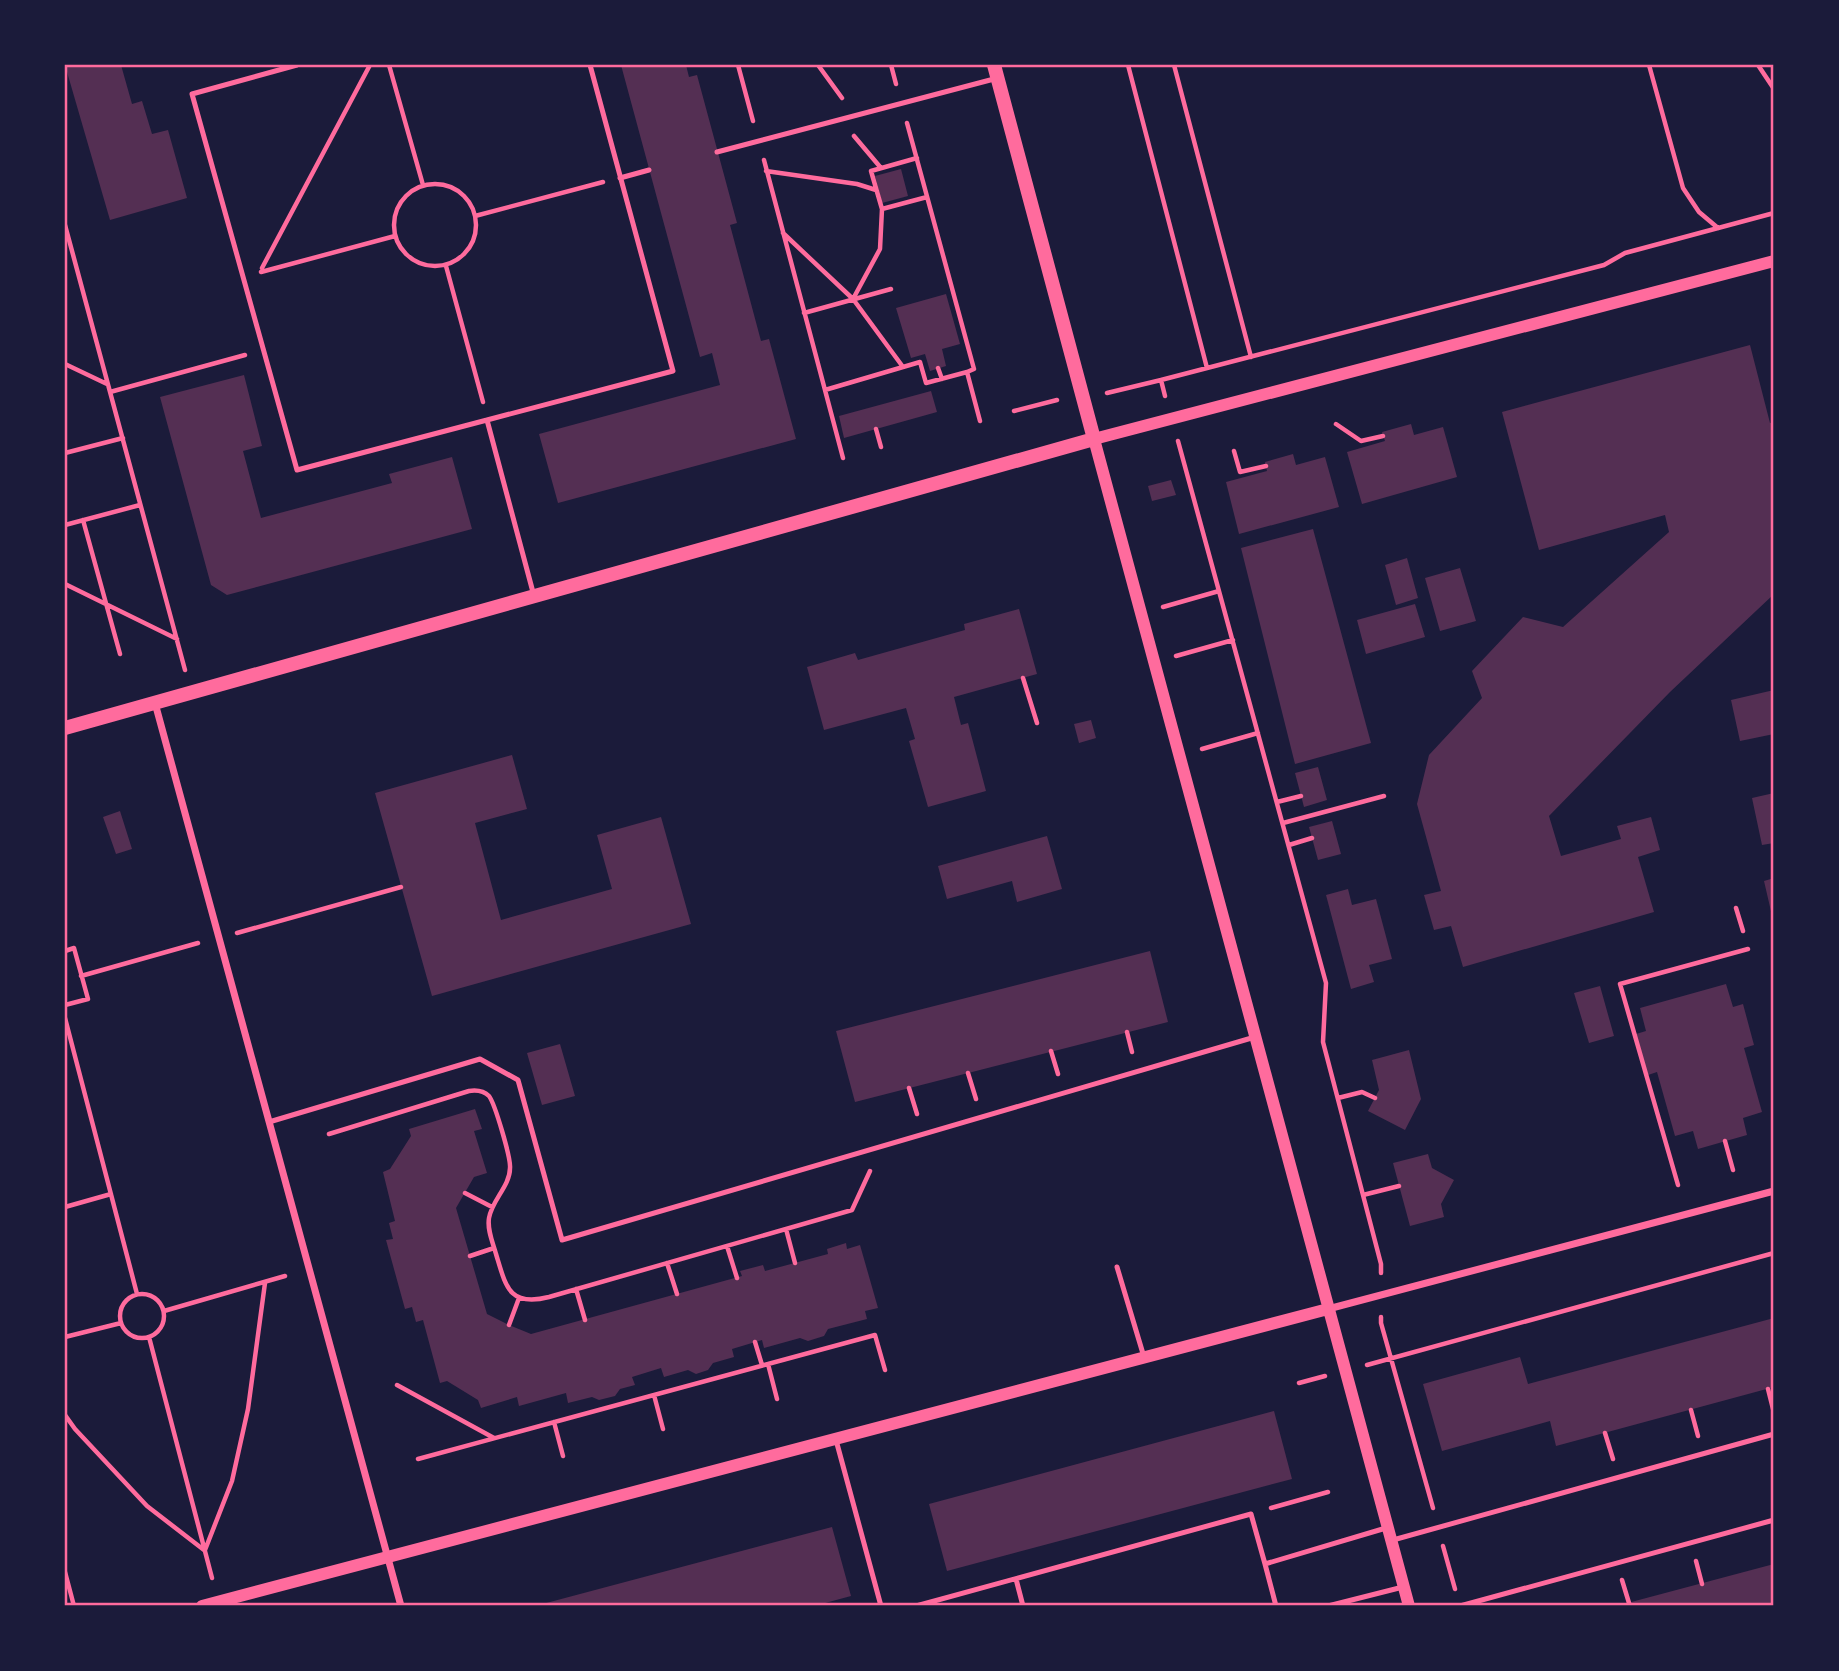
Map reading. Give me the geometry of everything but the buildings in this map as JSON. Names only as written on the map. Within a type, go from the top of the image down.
[{"type":"main road","points":[[65,728],[1094,439],[996,71]]},
{"type":"street","points":[[1409,1606],[1094,439],[1774,261]]},
{"type":"street","points":[[155,703],[401,1606]]},
{"type":"street","points":[[202,1606],[1774,1191]]},
{"type":"lane","points":[[297,65],[192,94],[297,470],[673,371],[590,65]]},
{"type":"lane","points":[[717,152],[902,103],[996,71]]},
{"type":"lane","points":[[620,178],[649,170]]},
{"type":"lane","points":[[488,420],[534,596]]},
{"type":"lane","points":[[269,1122],[480,1059],[518,1080],[562,1240],[1255,1037]]},
{"type":"lane","points":[[1117,1267],[1144,1357]]},
{"type":"lane","points":[[1265,1563],[1389,1534],[1438,1527],[1774,1434]]},
{"type":"lane","points":[[836,1438],[881,1606]]},
{"type":"lane","points":[[916,1606],[1251,1514],[1276,1606]]},
{"type":"lane","points":[[1460,1606],[1774,1520]]},
{"type":"lane","points":[[1016,1579],[1023,1606]]},
{"type":"lane","points":[[1328,1606],[1404,1587]]},
{"type":"path","points":[[260,273],[370,65]]},
{"type":"path","points":[[389,65],[423,185]]},
{"type":"path","points":[[738,65],[843,458]]},
{"type":"path","points":[[818,65],[841,96],[855,138],[881,168]]},
{"type":"path","points":[[825,390],[920,362],[926,383],[974,369],[891,65]]},
{"type":"path","points":[[1128,65],[1207,368]]},
{"type":"path","points":[[1174,65],[1251,357]]},
{"type":"path","points":[[1649,65],[1683,188],[1699,212],[1718,228]]},
{"type":"path","points":[[1758,65],[1774,89]]},
{"type":"path","points":[[853,299],[880,249],[883,209],[872,171],[916,158]]},
{"type":"path","points":[[766,170],[857,184],[876,191]]},
{"type":"path","points":[[475,216],[620,178]]},
{"type":"path","points":[[423,185],[450,186],[471,204],[475,216],[476,230],[472,243],[464,254],[446,265],[427,266],[414,261],[403,252],[393,227],[401,201],[411,191],[423,185]]},
{"type":"path","points":[[883,209],[926,197]]},
{"type":"path","points":[[1456,1593],[1381,1323],[1381,1264],[1323,1042],[1326,983],[1161,380],[1604,265],[1625,253],[1774,214]]},
{"type":"path","points":[[65,225],[191,693]]},
{"type":"path","points":[[783,233],[853,299],[903,368]]},
{"type":"path","points":[[243,277],[395,236]]},
{"type":"path","points":[[446,265],[488,420]]},
{"type":"path","points":[[804,313],[891,289]]},
{"type":"path","points":[[110,391],[263,350]]},
{"type":"path","points":[[65,365],[108,384]]},
{"type":"path","points":[[939,368],[942,379]]},
{"type":"path","points":[[967,372],[980,421]]},
{"type":"path","points":[[1336,424],[1361,441],[1383,436]]},
{"type":"path","points":[[876,429],[881,447]]},
{"type":"path","points":[[65,453],[123,438]]},
{"type":"path","points":[[1234,451],[1240,472],[1266,466]]},
{"type":"path","points":[[65,525],[140,505]]},
{"type":"path","points":[[83,520],[120,654]]},
{"type":"path","points":[[65,584],[177,639]]},
{"type":"path","points":[[1140,613],[1219,591]]},
{"type":"path","points":[[1154,663],[1233,640]]},
{"type":"path","points":[[1023,678],[1037,723]]},
{"type":"path","points":[[1179,755],[1258,733]]},
{"type":"path","points":[[1278,802],[1301,796]]},
{"type":"path","points":[[1283,823],[1384,796]]},
{"type":"path","points":[[1289,845],[1312,838]]},
{"type":"path","points":[[317,911],[401,887]]},
{"type":"path","points":[[1736,908],[1743,931]]},
{"type":"path","points":[[65,951],[74,948],[88,999],[65,1005]]},
{"type":"path","points":[[1678,1185],[1620,984],[1748,949]]},
{"type":"path","points":[[65,1018],[137,1294]]},
{"type":"path","points":[[909,1088],[923,1135]]},
{"type":"path","points":[[329,1134],[469,1091],[478,1090],[488,1095],[494,1106],[510,1170],[488,1221],[504,1281],[511,1292],[527,1300],[576,1289],[852,1210],[882,1147]]},
{"type":"path","points":[[1338,1098],[1363,1092],[1375,1098]]},
{"type":"path","points":[[1725,1141],[1733,1170]]},
{"type":"path","points":[[1363,1195],[1399,1186]]},
{"type":"path","points":[[465,1193],[492,1207]]},
{"type":"path","points":[[65,1207],[111,1194]]},
{"type":"path","points":[[786,1229],[795,1263]]},
{"type":"path","points":[[727,1246],[737,1278]]},
{"type":"path","points":[[470,1256],[494,1248]]},
{"type":"path","points":[[1299,1383],[1774,1253]]},
{"type":"path","points":[[667,1263],[677,1294]]},
{"type":"path","points":[[164,1311],[285,1276]]},
{"type":"path","points":[[205,1551],[232,1481],[238,1457],[248,1409],[265,1283]]},
{"type":"path","points":[[576,1289],[585,1320]]},
{"type":"path","points":[[137,1294],[151,1295],[157,1299],[164,1311],[162,1328],[149,1337],[134,1337],[121,1323],[122,1306],[126,1300],[137,1294]]},
{"type":"path","points":[[509,1325],[519,1298]]},
{"type":"path","points":[[65,1337],[121,1323]]},
{"type":"path","points":[[418,1459],[875,1335],[885,1370]]},
{"type":"path","points":[[149,1337],[205,1551]]},
{"type":"path","points":[[755,1342],[777,1399]]},
{"type":"path","points":[[397,1385],[494,1438]]},
{"type":"path","points":[[1768,1389],[1774,1413]]},
{"type":"path","points":[[654,1395],[663,1429]]},
{"type":"path","points":[[65,1415],[147,1506],[205,1551]]},
{"type":"path","points":[[554,1422],[563,1456]]},
{"type":"path","points":[[1251,1514],[1328,1492]]},
{"type":"path","points":[[65,1572],[74,1606]]}]
